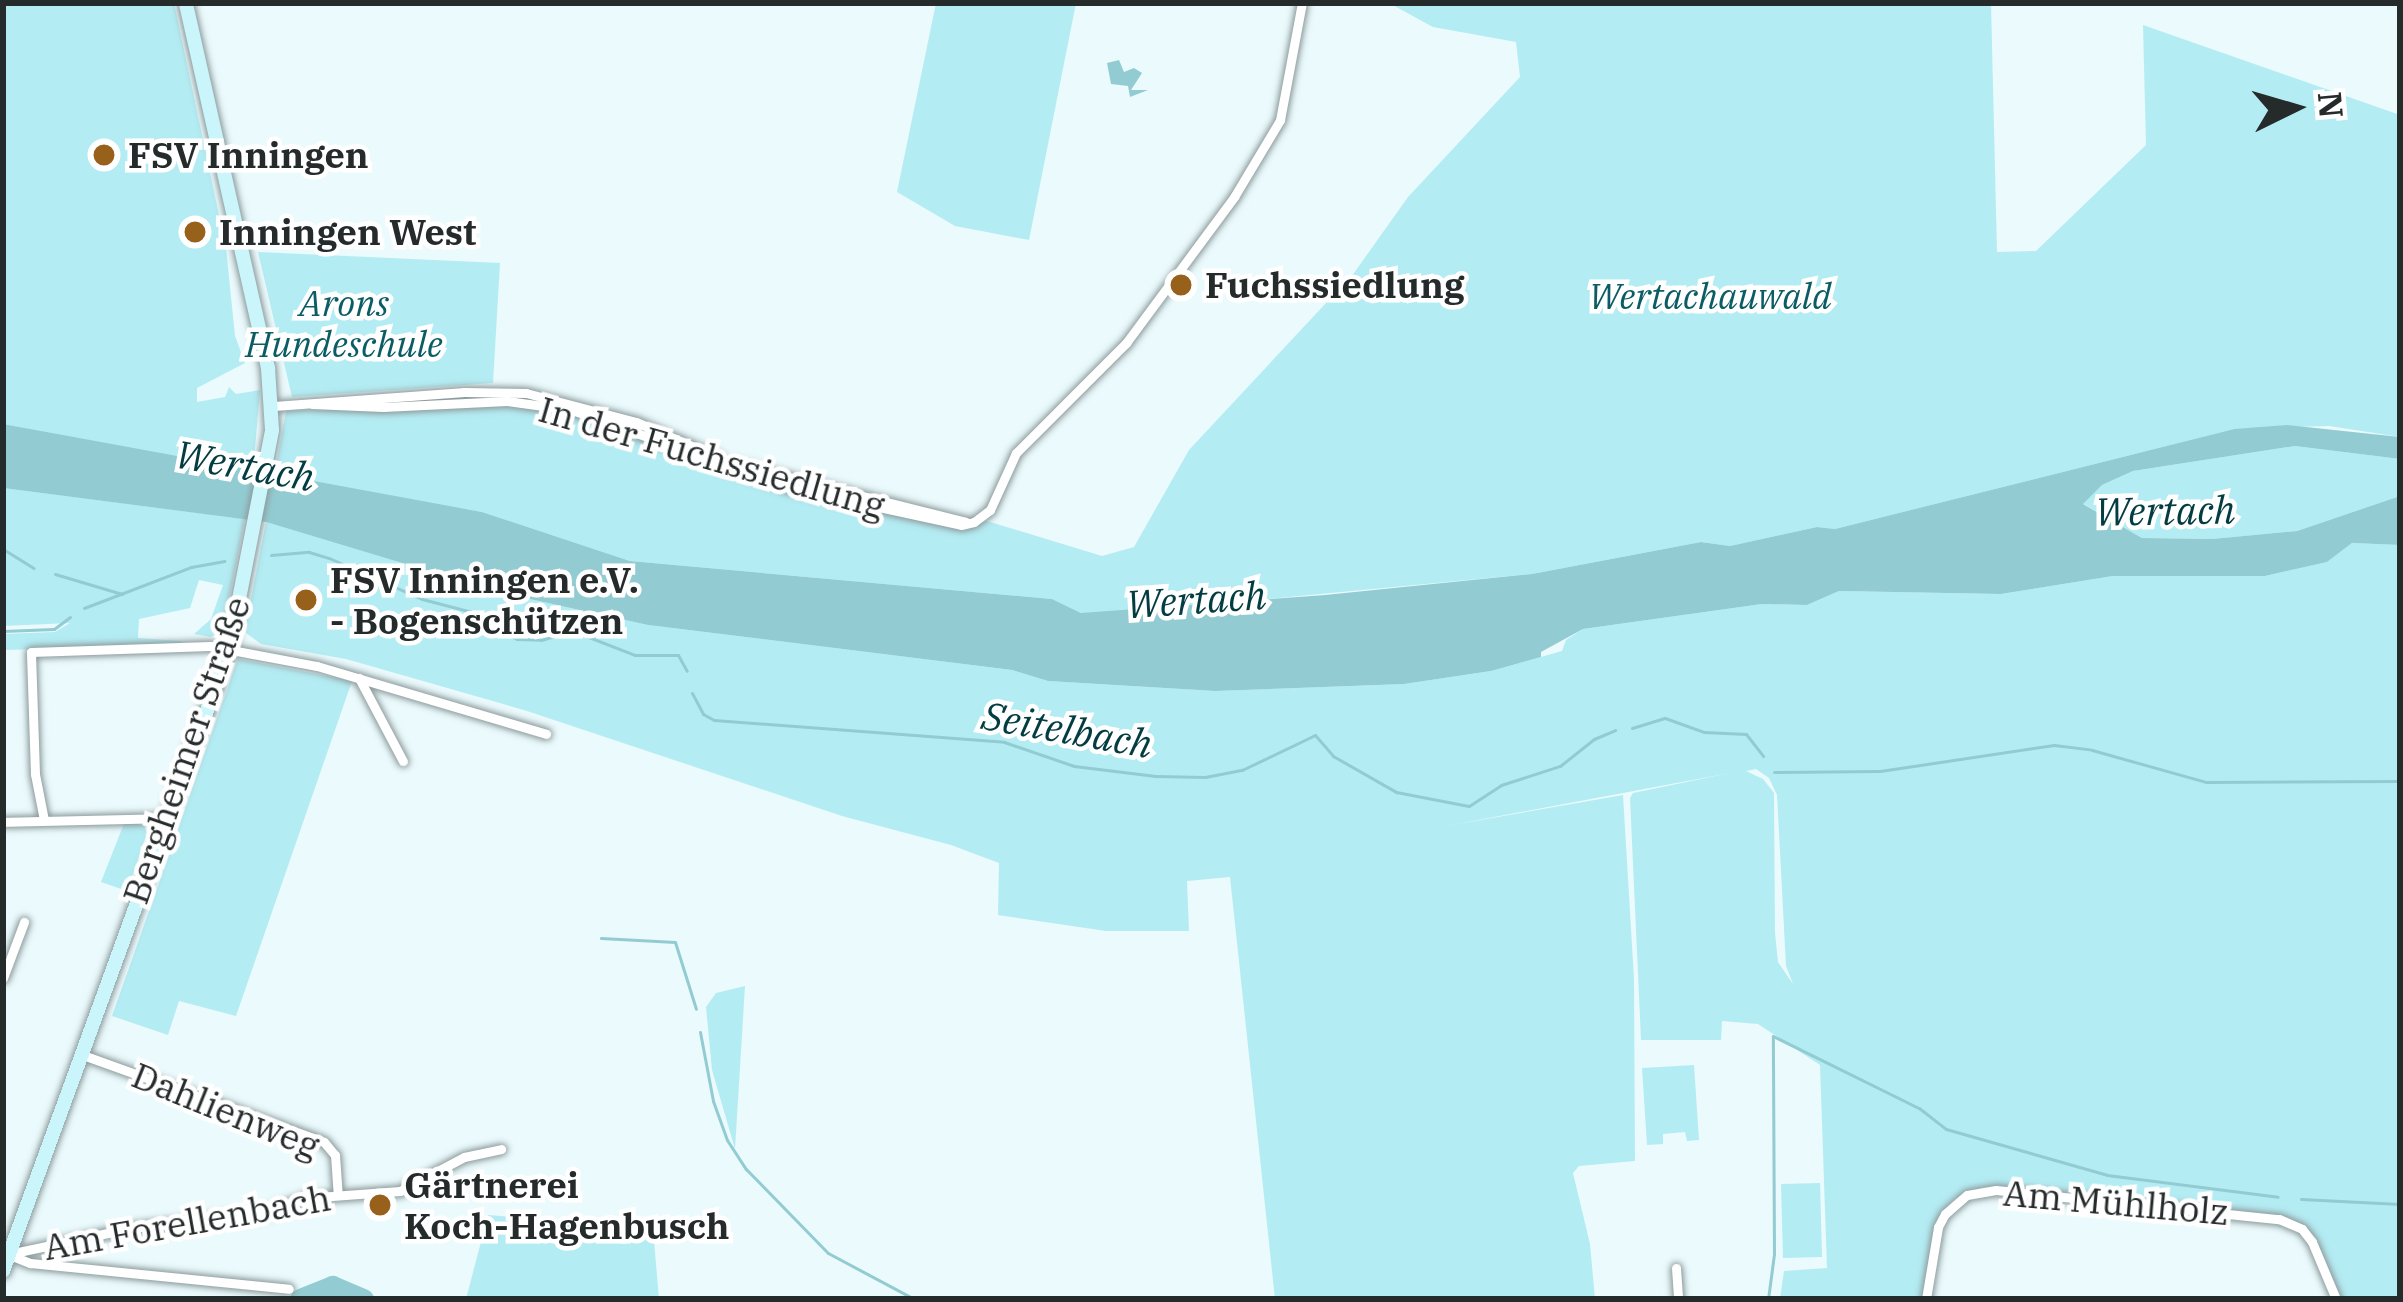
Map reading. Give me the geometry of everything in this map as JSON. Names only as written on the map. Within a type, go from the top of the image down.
[{"type":"street","name":"Bergheimer Straße","points":[[3,1271],[229,650],[268,455],[274,406],[186,3]]},
{"type":"street","name":"In der Fuchssiedlung","points":[[274,406],[507,401],[572,410],[787,487],[966,522],[990,510],[1016,452],[1126,343],[1234,197],[1280,120],[1302,3]]},
{"type":"street","points":[[44,820],[35,773],[31,652],[211,646],[359,678],[546,734]]},
{"type":"street","points":[[359,678],[403,761]]},
{"type":"street","points":[[3,822],[166,818]]},
{"type":"street","points":[[3,978],[23,922]]},
{"type":"street","points":[[3,942],[7,959]]},
{"type":"street","name":"Dahlienweg","points":[[80,1054],[325,1142],[334,1155],[338,1194]]},
{"type":"street","name":"Am Forellenbach","points":[[6,1253],[116,1230],[261,1214],[305,1198],[400,1191],[464,1157],[501,1149]]},
{"type":"street","name":"Am Mühlholz","points":[[1926,1299],[1945,1214],[1967,1195],[1996,1190],[2278,1219],[2302,1229],[2312,1242],[2336,1299]]},
{"type":"street","points":[[6,1253],[30,1263],[289,1289]]},
{"type":"street","points":[[1676,1268],[1678,1299]]},
{"type":"green space","name":"FSV Inningen","points":[[3,3],[174,3],[226,248],[235,336],[245,363],[197,388],[197,402],[225,397],[229,387],[236,394],[260,390],[253,472],[3,424]]},
{"type":"green space","points":[[936,3],[1076,3],[1029,240],[955,226],[897,192]]},
{"type":"green space","name":"Wertachauwald","points":[[1389,3],[1991,3],[1997,252],[2036,251],[2146,145],[2143,25],[2400,115],[2400,437],[2329,426],[2234,429],[1835,529],[1817,527],[1730,546],[1701,542],[1532,574],[1118,613],[1081,613],[1052,599],[630,561],[482,512],[274,476],[286,411],[465,402],[573,411],[730,470],[974,524],[987,521],[1102,556],[1134,547],[1189,450],[1354,273],[1408,197],[1520,77],[1516,42],[1433,27]]},
{"type":"green space","name":"Arons Hundeschule","points":[[258,252],[500,263],[493,383],[292,397]]},
{"type":"green space","points":[[2295,446],[2400,459],[2400,496],[2297,531],[2212,539],[2142,538],[2082,503],[2102,485],[2133,471]]},
{"type":"green space","points":[[3,488],[245,519],[223,629],[211,637],[194,634],[211,619],[223,585],[199,580],[190,608],[139,619],[138,638],[181,641],[182,646],[3,650],[3,634],[55,632],[70,623],[3,626]]},
{"type":"green space","points":[[266,522],[498,592],[648,625],[1012,670],[1048,681],[1215,691],[1404,684],[1491,671],[1562,651],[1566,640],[1583,629],[1762,604],[1807,605],[1839,591],[2001,594],[2113,576],[2265,576],[2327,562],[2352,543],[2400,545],[2400,1299],[2339,1299],[2314,1241],[2279,1217],[1982,1187],[1954,1199],[1943,1212],[1923,1299],[1780,1299],[1784,1271],[1827,1268],[1820,1065],[1758,1024],[1722,1021],[1721,1040],[1641,1040],[1630,798],[1633,793],[1730,773],[1446,826],[1623,795],[1634,979],[1635,1161],[1579,1166],[1573,1173],[1590,1244],[1595,1299],[1275,1299],[1230,877],[1187,881],[1189,931],[1106,931],[998,915],[999,863],[527,711],[346,659],[261,644],[246,633]],"holes":[[[1756,769],[1769,778],[1777,795],[1786,966],[1793,984],[1778,962],[1775,933],[1774,793],[1763,779],[1746,771]]]},
{"type":"green space","points":[[238,659],[352,681],[236,1016],[179,1001],[168,1035],[112,1016]]},
{"type":"green space","points":[[125,821],[144,826],[147,833],[127,891],[101,882]]},
{"type":"green space","points":[[745,986],[735,1149],[712,1070],[706,1007],[716,993]]},
{"type":"green space","points":[[1694,1065],[1699,1140],[1687,1141],[1685,1132],[1663,1134],[1663,1144],[1647,1145],[1642,1068]]},
{"type":"green space","points":[[1820,1183],[1822,1257],[1783,1258],[1781,1184]]},
{"type":"green space","points":[[488,1215],[653,1229],[659,1299],[466,1299]]},
{"type":"shaded area","points":[[1119,60],[1124,72],[1134,68],[1142,73],[1131,90],[1148,90],[1130,97],[1128,86],[1111,84],[1107,63]]},
{"type":"shaded area","points":[[3,424],[482,512],[630,561],[1052,599],[1081,613],[1532,574],[1701,542],[1730,546],[1817,527],[1835,529],[2234,429],[2287,425],[2400,437],[2400,459],[2295,446],[2133,471],[2102,485],[2083,504],[2142,538],[2212,539],[2297,531],[2400,496],[2400,545],[2352,543],[2327,562],[2265,576],[2113,576],[2001,594],[1839,591],[1807,605],[1762,604],[1583,629],[1541,652],[1541,657],[1491,671],[1404,684],[1215,691],[1048,681],[1012,670],[648,625],[498,592],[266,522],[3,488]]},
{"type":"waterway","name":"Seitelbach","points":[[3,549],[33,568]]},
{"type":"waterway","points":[[271,555],[309,552],[329,558],[422,599],[495,618],[501,631],[517,639],[541,640],[573,631],[635,655],[678,655],[687,671]]},
{"type":"waterway","points":[[84,608],[191,567],[224,561]]},
{"type":"waterway","name":"Seitelbach","points":[[55,574],[122,594]]},
{"type":"waterway","points":[[3,631],[54,629],[70,617]]},
{"type":"waterway","name":"Seitelbach","points":[[692,693],[703,714],[714,720],[1004,742],[1074,766],[1155,776],[1205,777],[1242,770],[1315,735],[1333,756],[1396,792],[1469,806],[1501,785],[1560,766],[1594,739],[1615,730]]},
{"type":"waterway","points":[[1632,728],[1665,718],[1704,732],[1746,734],[1763,756]]},
{"type":"waterway","points":[[1774,772],[1880,771],[2054,745],[2092,750],[2206,782],[2400,781]]},
{"type":"waterway","points":[[601,938],[675,942],[696,1009]]},
{"type":"waterway","points":[[700,1032],[713,1101],[727,1140],[746,1169],[828,1253],[914,1299]]},
{"type":"waterway","points":[[1768,1299],[1774,1254],[1773,1036],[1919,1108],[1946,1129],[2107,1175],[2278,1197]]},
{"type":"waterway","points":[[2301,1199],[2400,1204]]},
{"type":"waterway","points":[[300,1299],[332,1286],[363,1299]]},
{"type":"place","name":"FSV Inningen","points":[[104,155]]},
{"type":"place","name":"Inningen West","points":[[195,232]]},
{"type":"place","name":"Fuchssiedlung","points":[[1181,285]]},
{"type":"place","name":"FSV Inningen e.V. - Bogenschützen","points":[[306,600]]},
{"type":"place","name":"Gärtnerei Koch-Hagenbusch","points":[[380,1205]]},
{"type":"water label","name":"Wertach","points":[[245,466]]},
{"type":"water label","name":"Wertach","points":[[2165,511]]},
{"type":"water label","name":"Wertach","points":[[1196,600]]}]
